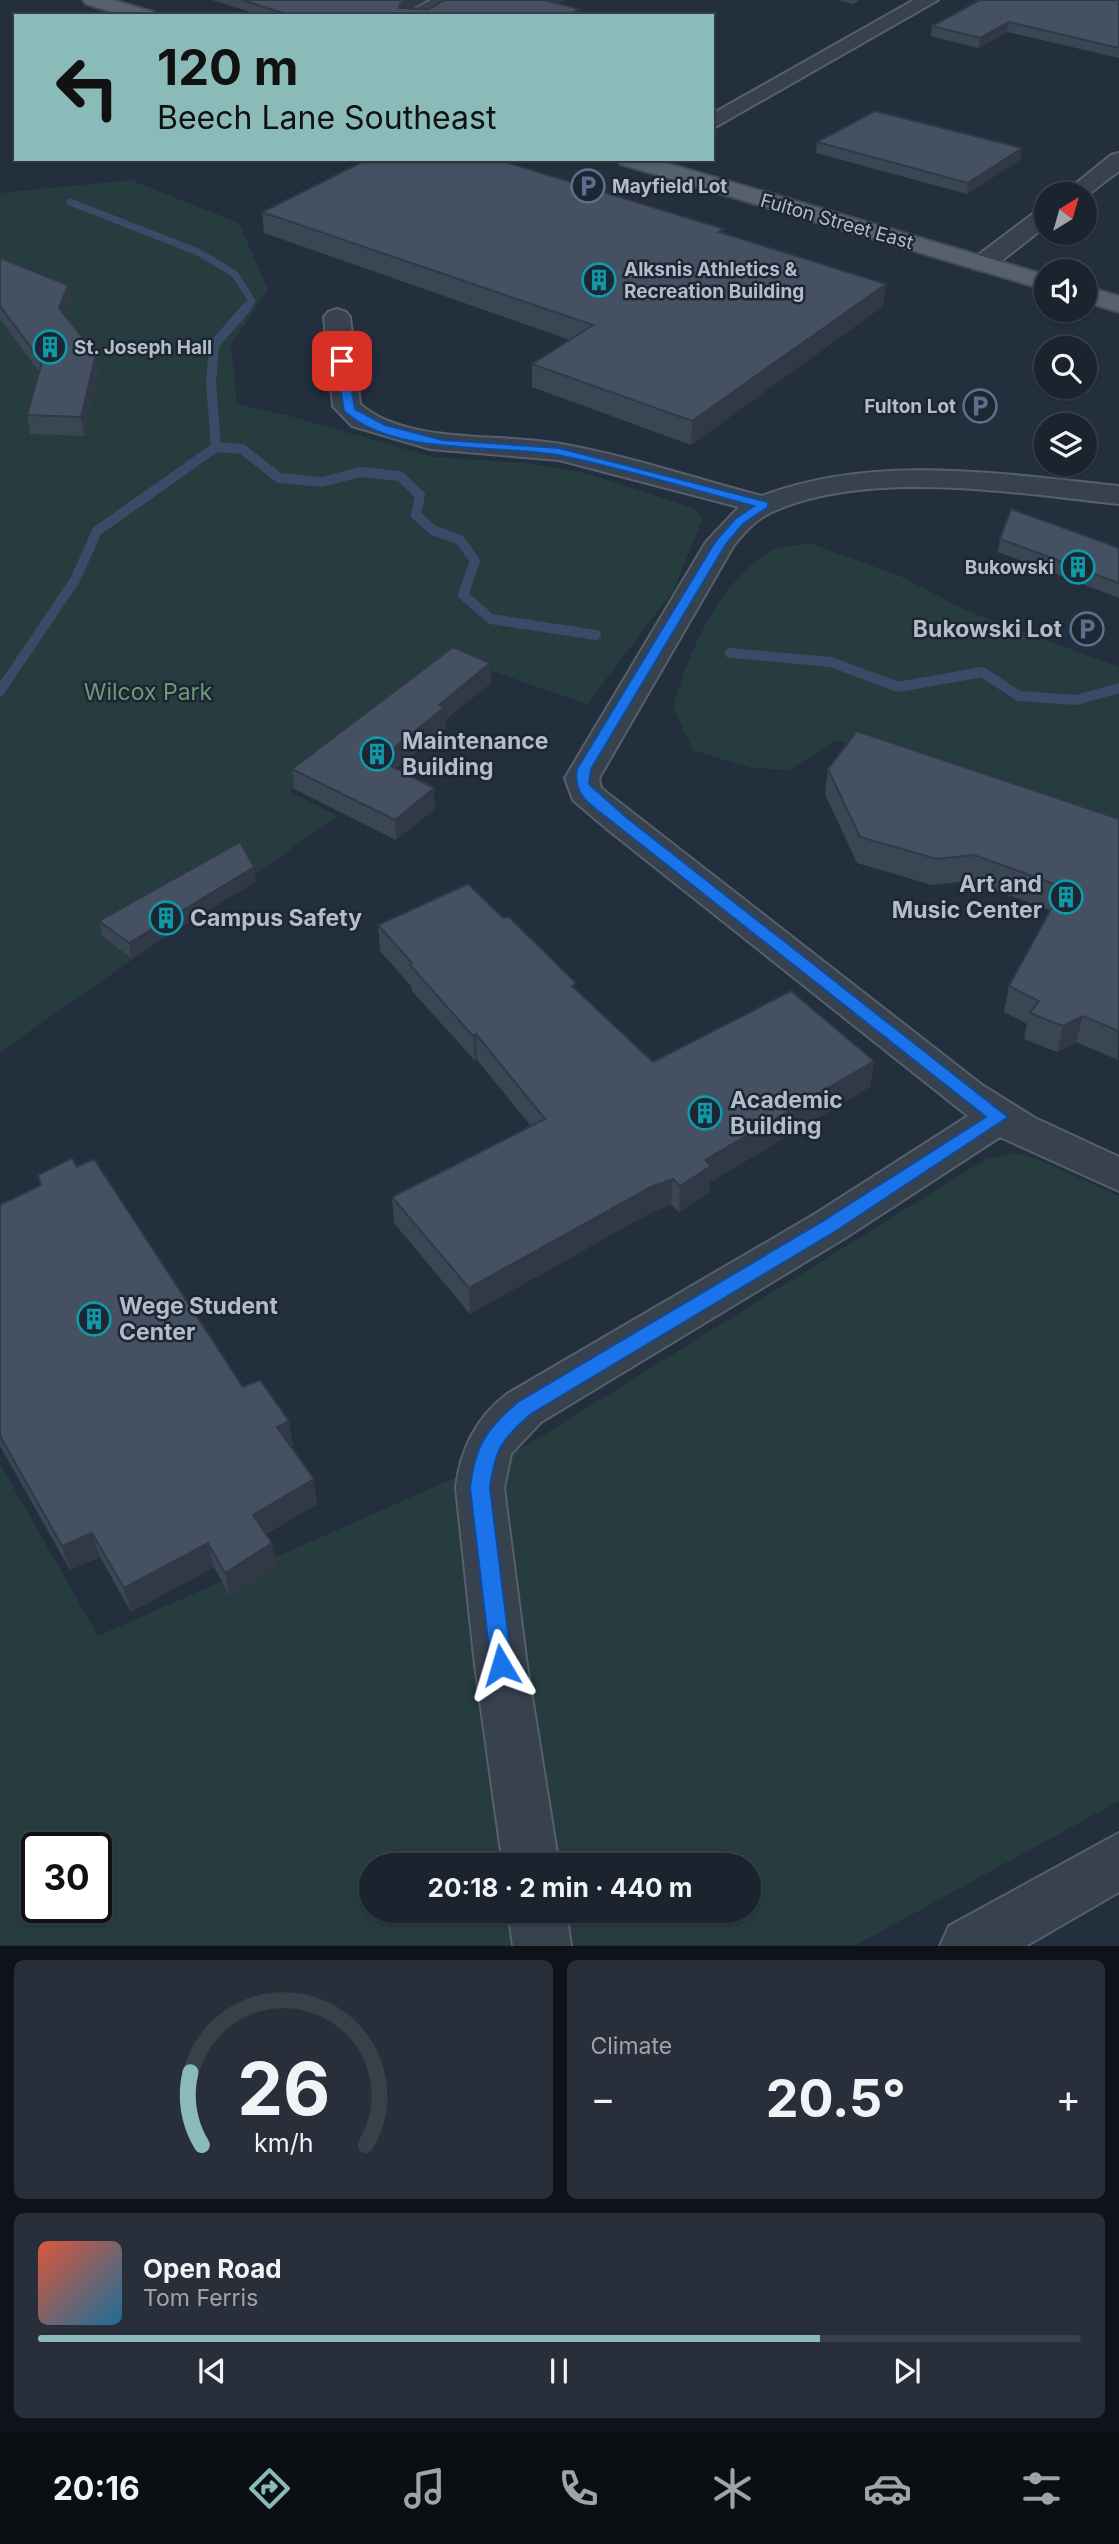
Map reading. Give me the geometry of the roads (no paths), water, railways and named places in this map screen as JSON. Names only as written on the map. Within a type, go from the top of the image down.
[{"type":"main road","points":[[93,0],[139,14]]},
{"type":"main road","name":"Fulton Street East","points":[[640,161],[1034,279]]},
{"type":"main road","points":[[1097,298],[1119,304]]},
{"type":"street","points":[[416,14],[447,0]]},
{"type":"street","points":[[714,122],[928,0]]},
{"type":"street","points":[[1090,182],[1119,160]]},
{"type":"street","points":[[982,264],[1034,224]]},
{"type":"street","points":[[337,317],[347,406],[355,416],[372,424],[430,442],[559,452],[764,505]]},
{"type":"street","points":[[1119,495],[928,481],[866,483],[817,489],[764,505],[739,522],[721,542],[584,769],[582,778],[585,792],[968,1096],[999,1117],[1119,1175]]},
{"type":"street","points":[[529,1853],[501,1665],[480,1488],[484,1459],[493,1438],[524,1408],[830,1226],[999,1117]]},
{"type":"street","points":[[969,1945],[1119,1861]]},
{"type":"street","points":[[539,1923],[542,1945]]},
{"type":"waterway","points":[[70,202],[198,252],[235,274],[252,301],[246,308]]},
{"type":"waterway","points":[[216,447],[211,382],[214,345],[247,307]]},
{"type":"waterway","points":[[0,691],[75,580],[97,531],[216,447]]},
{"type":"waterway","points":[[216,447],[242,449],[279,478],[322,482],[360,472],[400,476],[420,495],[416,515],[433,530],[460,540],[475,561],[463,595],[491,619],[596,635]]},
{"type":"waterway","points":[[730,653],[831,662],[898,687],[982,672],[1019,696],[1076,700],[1119,688]]},
{"type":"place","name":"Mayfield Lot","points":[[588,186]]},
{"type":"place","name":"Alksnis Athletics & Recreation Building","points":[[599,280]]},
{"type":"place","name":"St. Joseph Hall","points":[[50,347]]},
{"type":"place","name":"Fulton Lot","points":[[980,406]]},
{"type":"place","name":"Bukowski","points":[[1078,567]]},
{"type":"place","name":"Bukowski Lot","points":[[1087,629]]},
{"type":"place","name":"Maintenance Building","points":[[377,754]]},
{"type":"place","name":"Art and Music Center","points":[[1066,897]]},
{"type":"place","name":"Campus Safety","points":[[166,918]]},
{"type":"place","name":"Academic Building","points":[[705,1113]]},
{"type":"place","name":"Wege Student Center","points":[[94,1319]]},
{"type":"park label","name":"Wilcox Park","points":[[148,692]]}]
